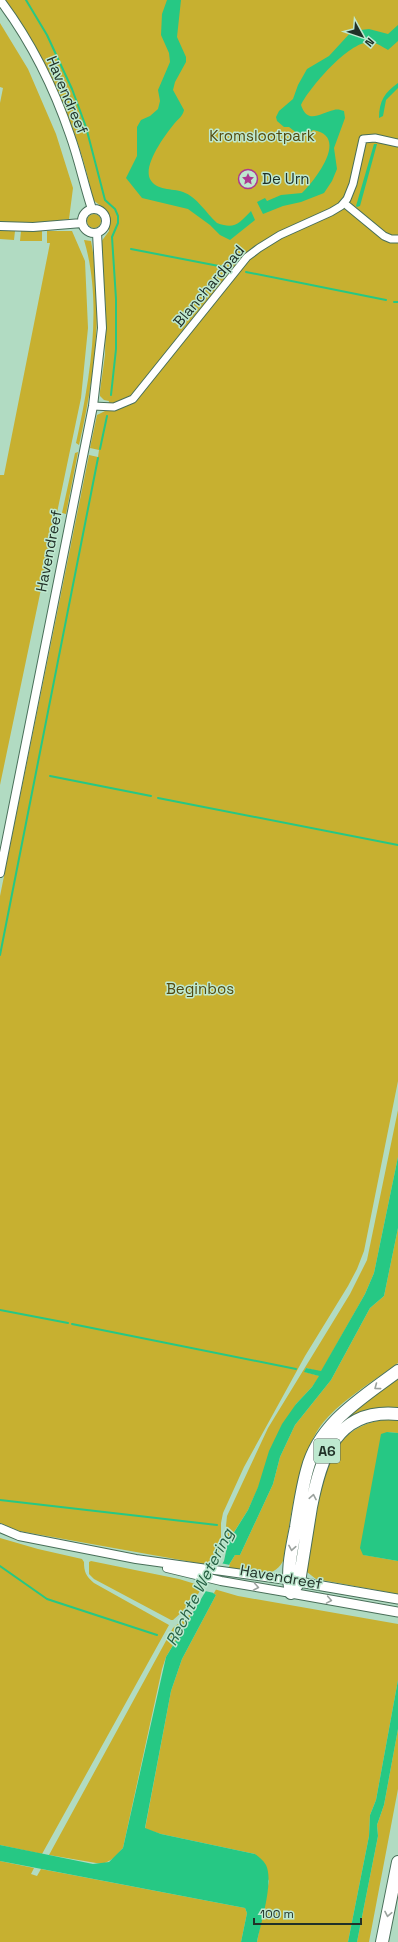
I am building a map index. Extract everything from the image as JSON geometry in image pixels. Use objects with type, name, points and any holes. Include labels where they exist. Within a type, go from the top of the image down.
[{"type":"highway","name":"A6","points":[[293,1581],[307,1469],[316,1446],[339,1416],[398,1371]]},
{"type":"highway","name":"A6","points":[[293,1581],[315,1488],[326,1452],[334,1439],[345,1428],[356,1421],[376,1414],[398,1414]]},
{"type":"highway","points":[[291,1593],[293,1581]]},
{"type":"highway","points":[[382,1942],[398,1862]]},
{"type":"main road","name":"Havendreef","points":[[293,1581],[398,1599]]},
{"type":"main road","name":"Havendreef","points":[[291,1593],[398,1612]]},
{"type":"street","name":"Havendreef","points":[[0,0],[22,33],[51,89],[70,134],[92,209]]},
{"type":"street","points":[[398,143],[375,138],[363,139],[353,184],[344,203],[384,236],[392,239],[398,239]]},
{"type":"street","name":"Blanchardpad","points":[[93,406],[114,407],[133,399],[247,258],[271,240],[331,212],[344,203]]},
{"type":"street","points":[[92,209],[100,210],[106,216],[106,224],[104,228],[97,233],[86,230],[82,222],[83,215],[92,209]]},
{"type":"street","points":[[0,226],[33,227],[82,222]]},
{"type":"street","name":"Havendreef","points":[[0,873],[93,406],[102,328],[97,233]]},
{"type":"street","name":"Havendreef","points":[[0,1528],[19,1536],[136,1559],[293,1581]]},
{"type":"street","name":"Havendreef","points":[[136,1559],[210,1578],[291,1593]]},
{"type":"green space","name":"Beginbos","points":[[4,0],[398,0],[398,1081],[364,1251],[348,1286],[305,1356],[244,1467],[223,1513],[221,1523],[221,1544],[214,1566],[19,1531],[0,1523],[0,896],[89,455],[98,457],[99,450],[90,448],[97,415],[107,410],[109,401],[104,400],[100,396],[105,355],[106,312],[101,242],[109,231],[106,210],[93,200],[87,172],[69,120],[33,48]]},
{"type":"green space","points":[[0,23],[28,69],[56,134],[73,188],[69,219],[30,224],[0,222],[0,103],[3,88],[0,87]]},
{"type":"green space","points":[[94,214],[99,216],[101,221],[99,226],[94,228],[89,226],[87,221],[89,216]]},
{"type":"green space","points":[[0,230],[15,231],[14,240],[0,239]]},
{"type":"green space","points":[[21,231],[42,231],[42,241],[20,241]]},
{"type":"green space","points":[[47,231],[72,231],[85,261],[88,328],[81,398],[0,785],[0,475],[4,475],[50,243],[47,243]]},
{"type":"green space","points":[[84,240],[91,241],[95,266],[97,318],[93,370],[79,445],[76,443],[90,368],[94,315],[90,264]]},
{"type":"green space","points":[[78,452],[66,514],[62,513],[75,453]]},
{"type":"green space","points":[[398,1110],[398,1157],[374,1273],[365,1294],[321,1372],[306,1368],[305,1372],[320,1376],[296,1404],[248,1510],[229,1540],[226,1526],[227,1516],[268,1428],[350,1294],[367,1260]]},
{"type":"green space","points":[[398,1228],[398,1363],[344,1402],[328,1417],[318,1430],[309,1446],[297,1485],[283,1561],[278,1567],[272,1572],[258,1574],[227,1568],[235,1555],[240,1555],[273,1484],[280,1457],[295,1425],[331,1380],[370,1308],[384,1296]]},
{"type":"green space","points":[[398,1374],[398,1412],[376,1411],[329,1442],[298,1562],[295,1561],[313,1472],[319,1455],[339,1422]]},
{"type":"green space","points":[[383,1420],[398,1420],[398,1433],[387,1432],[364,1555],[398,1561],[398,1594],[316,1579],[307,1572],[306,1563],[325,1476],[336,1450],[344,1439],[354,1430],[367,1424]]},
{"type":"green space","points":[[0,1538],[38,1549],[82,1559],[86,1574],[94,1583],[169,1625],[42,1854],[0,1845]]},
{"type":"green space","points":[[91,1561],[179,1579],[205,1587],[202,1588],[192,1603],[173,1620],[171,1620],[94,1579],[89,1574],[89,1562]]},
{"type":"green space","points":[[214,1589],[238,1596],[398,1624],[398,1680],[376,1800],[370,1815],[369,1836],[348,1942],[257,1942],[269,1881],[255,1854],[161,1834],[145,1829],[171,1691],[182,1659],[216,1595],[213,1593]]},
{"type":"green space","points":[[193,1612],[166,1657],[162,1669],[123,1848],[111,1860],[102,1864],[49,1855],[173,1628]]},
{"type":"green space","points":[[398,1729],[398,1789],[369,1942],[357,1942],[378,1836],[377,1825],[384,1805]]},
{"type":"green space","points":[[0,1861],[34,1868],[31,1874],[37,1876],[41,1869],[245,1908],[247,1913],[241,1942],[0,1942]]},
{"type":"shaded area","points":[[167,0],[181,0],[177,37],[186,57],[186,62],[175,82],[173,90],[184,110],[152,158],[149,173],[150,179],[156,186],[188,194],[197,201],[217,223],[223,225],[228,226],[240,222],[251,211],[255,220],[230,240],[220,235],[210,225],[188,209],[142,198],[126,178],[137,156],[137,127],[141,120],[150,116],[158,109],[160,101],[158,90],[170,62],[169,53],[161,35],[162,14]]},
{"type":"shaded area","points":[[398,25],[398,41],[388,50],[371,42],[362,43],[352,49],[331,66],[305,97],[301,105],[307,115],[311,116],[335,110],[344,111],[345,118],[334,148],[337,169],[332,181],[324,193],[263,214],[257,202],[265,198],[267,201],[281,195],[302,193],[314,179],[326,159],[329,149],[329,141],[324,134],[313,130],[309,133],[298,134],[289,127],[284,127],[277,121],[276,117],[279,111],[293,99],[298,85],[307,69],[329,56],[352,31],[369,29],[388,34]]},
{"type":"shaded area","points":[[398,83],[398,88],[386,100],[383,116],[379,118],[380,107],[386,94]]},
{"type":"shaded area","points":[[374,144],[377,144],[360,206],[357,207],[356,206]]},
{"type":"shaded area","points":[[398,1157],[398,1228],[384,1296],[370,1308],[331,1380],[295,1425],[280,1457],[273,1484],[240,1555],[235,1555],[214,1589],[213,1593],[216,1595],[182,1659],[171,1691],[145,1828],[161,1834],[255,1854],[262,1860],[266,1865],[269,1881],[257,1942],[241,1942],[247,1913],[245,1908],[0,1861],[0,1845],[93,1864],[109,1862],[123,1848],[166,1657],[224,1561],[228,1542],[248,1510],[258,1487],[269,1451],[282,1424],[319,1376],[304,1372],[306,1368],[321,1371],[365,1294],[374,1273]]},
{"type":"shaded area","points":[[387,1432],[398,1433],[398,1561],[363,1555],[360,1548],[381,1434]]},
{"type":"shaded area","points":[[398,1680],[398,1729],[384,1805],[377,1825],[378,1836],[357,1942],[348,1942],[369,1836],[370,1815],[376,1800]]},
{"type":"pier","points":[[220,1563],[230,1565],[214,1593],[205,1591]]},
{"type":"waterway","points":[[26,0],[47,35],[72,89],[86,127],[105,200],[115,209],[118,216],[118,223],[112,237],[116,299],[116,349],[111,395]]},
{"type":"waterway","points":[[131,249],[224,267]]},
{"type":"waterway","points":[[246,272],[386,300]]},
{"type":"waterway","points":[[100,449],[107,416]]},
{"type":"waterway","points":[[0,955],[98,458]]},
{"type":"waterway","points":[[50,776],[151,796]]},
{"type":"waterway","points":[[158,798],[398,845]]},
{"type":"waterway","points":[[0,1310],[68,1323]]},
{"type":"waterway","points":[[72,1324],[296,1369]]},
{"type":"waterway","name":"Rechte Wetering","points":[[0,1500],[217,1525]]},
{"type":"waterway","name":"Rechte Wetering","points":[[0,1566],[47,1599],[157,1635]]},
{"type":"place","name":"De Urn","points":[[248,179]]},
{"type":"park label","name":"Kromslootpark","points":[[262,136]]}]
